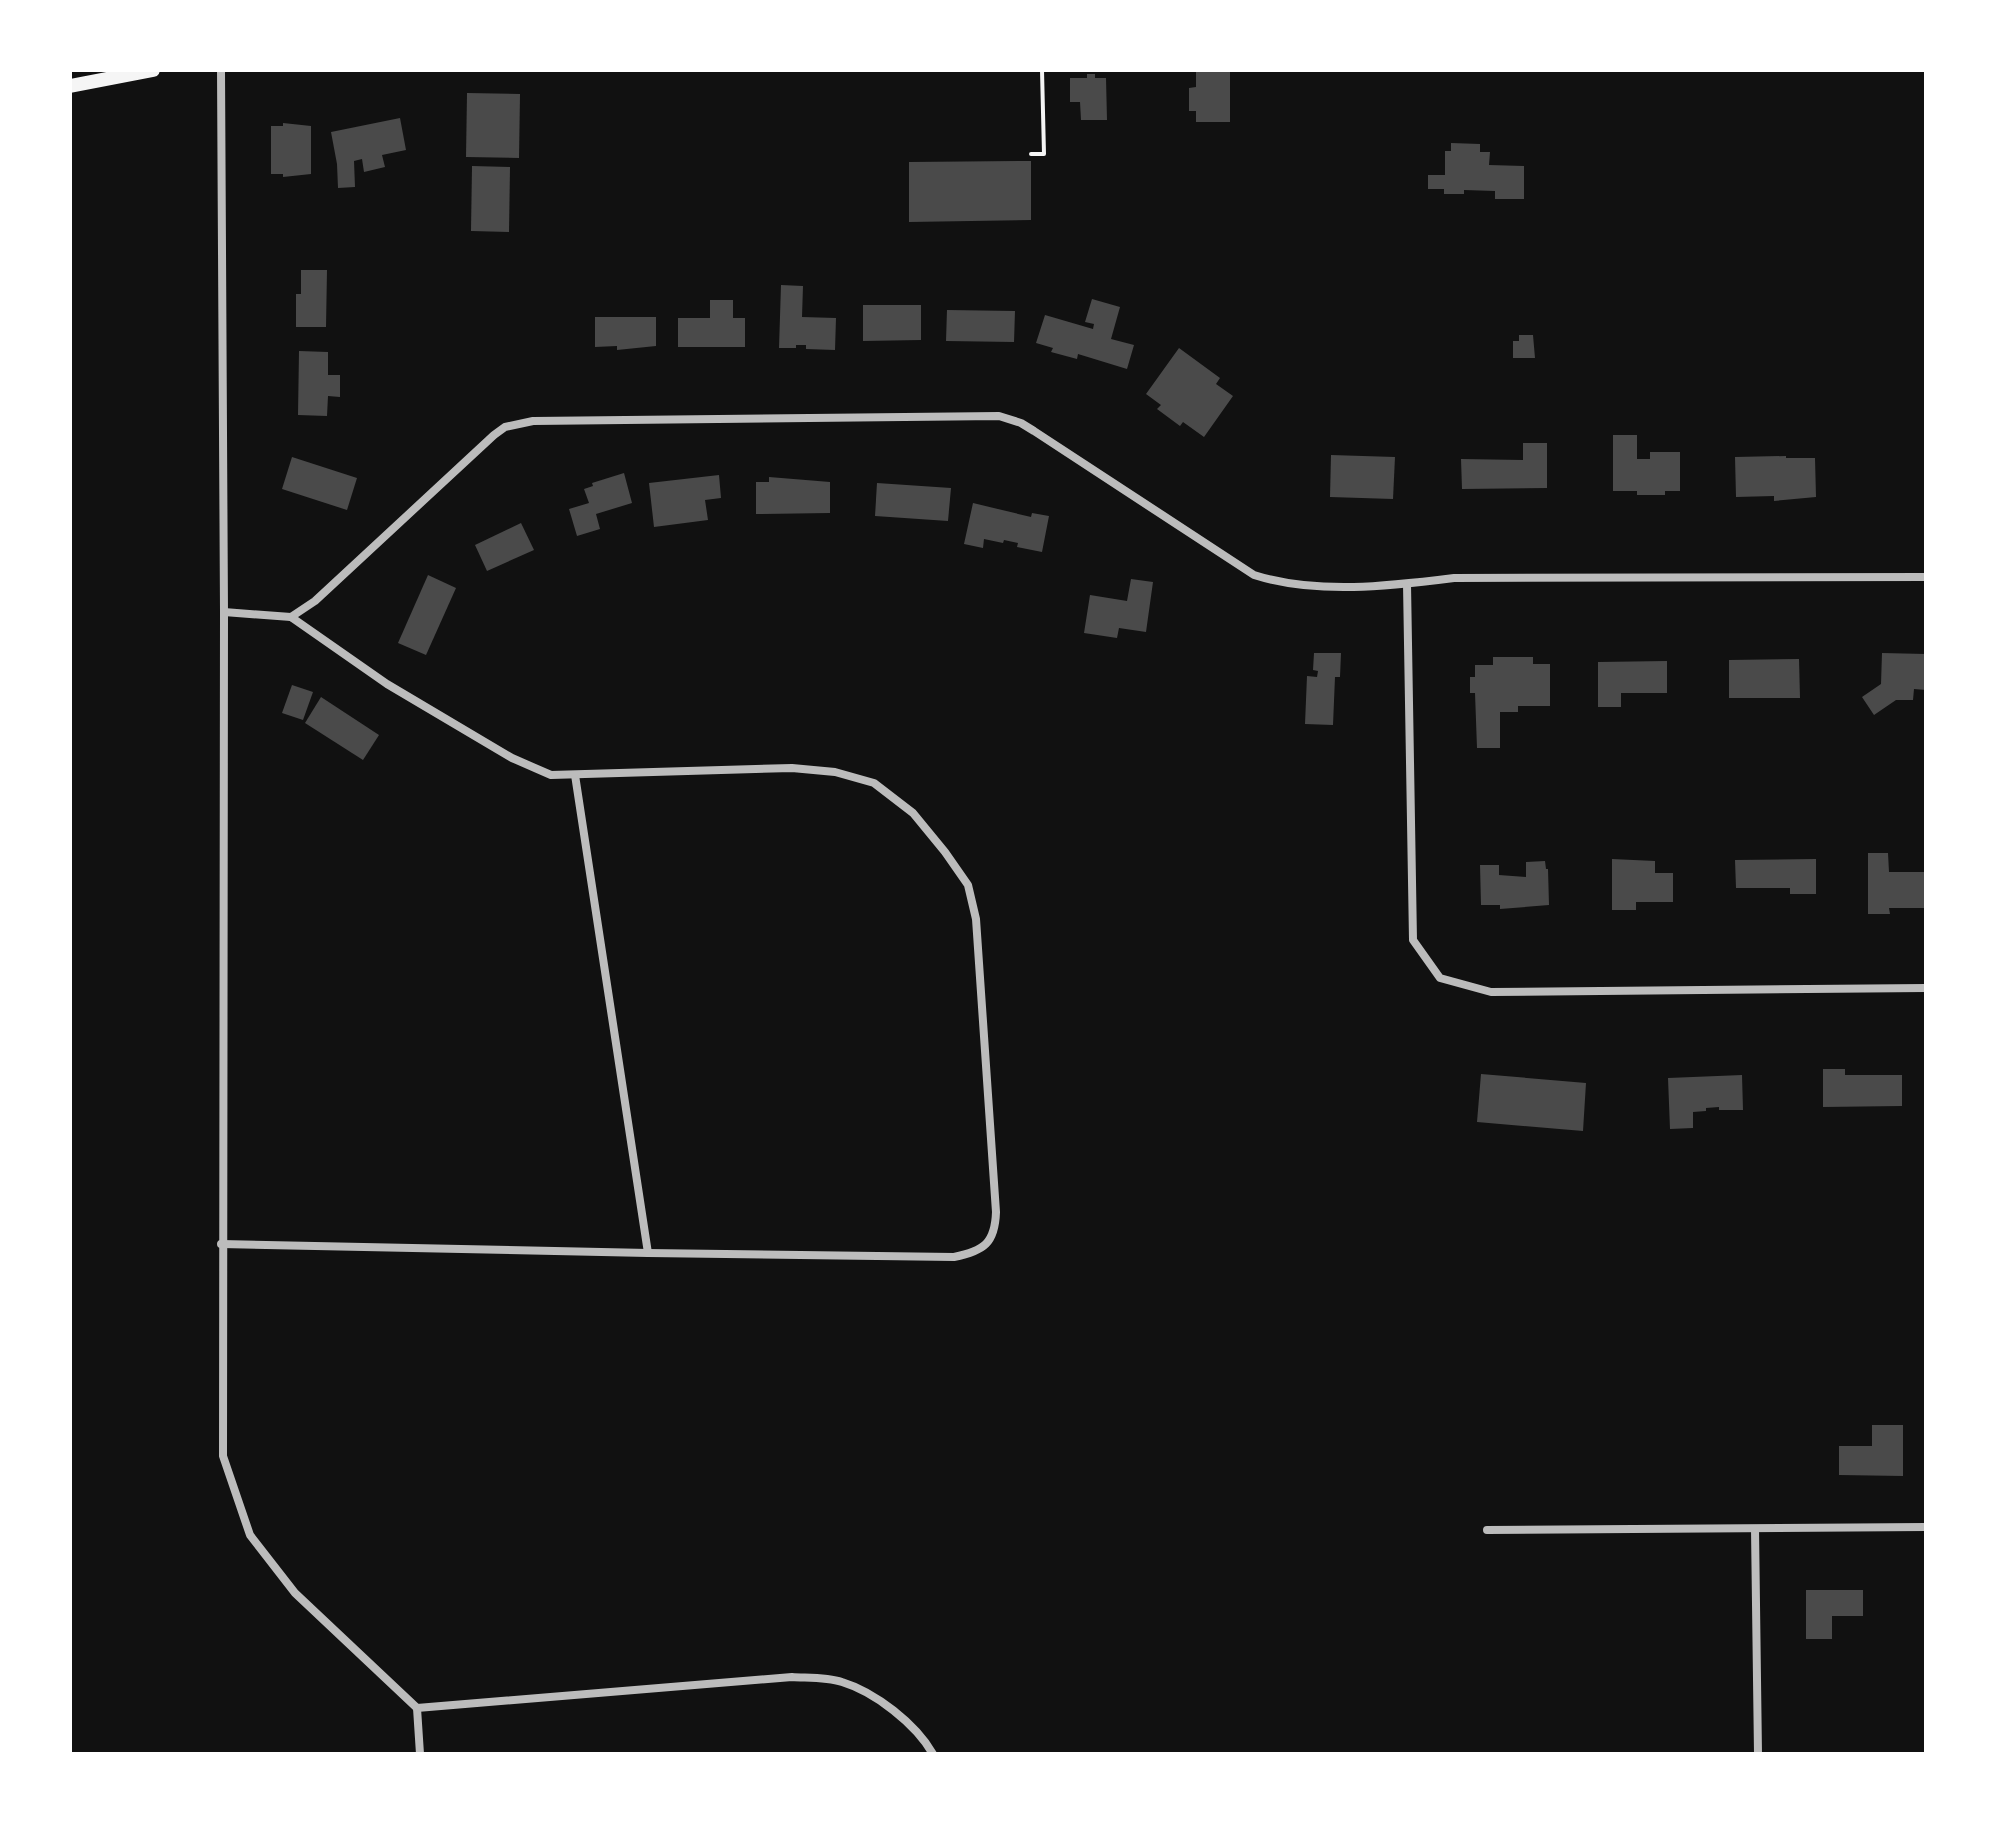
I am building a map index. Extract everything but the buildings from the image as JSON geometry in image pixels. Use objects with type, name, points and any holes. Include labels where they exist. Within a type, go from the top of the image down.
[{"type":"highway","points":[[70,86],[153,70]]},
{"type":"street","points":[[221,70],[223,1456],[250,1535],[295,1593],[417,1708],[420,1754]]},
{"type":"street","points":[[291,617],[315,601],[494,435],[505,427],[533,421],[999,416],[1034,431],[1254,575],[1286,583],[1407,584],[1454,578],[1926,577]]},
{"type":"street","points":[[1407,584],[1413,940],[1440,978],[1491,992],[1926,988]]},
{"type":"street","points":[[221,1244],[954,1257],[972,1253],[996,1232],[976,919],[968,885],[913,813],[874,783],[835,772],[792,768],[551,775],[512,758],[387,684],[291,617],[224,612]]},
{"type":"street","points":[[575,775],[648,1253]]},
{"type":"street","points":[[1487,1530],[1926,1527]]},
{"type":"street","points":[[1755,1529],[1758,1754]]},
{"type":"street","points":[[417,1708],[792,1677],[841,1681],[882,1702],[923,1736],[933,1754]]},
{"type":"path","points":[[1031,154],[1044,154],[1042,70]]}]
